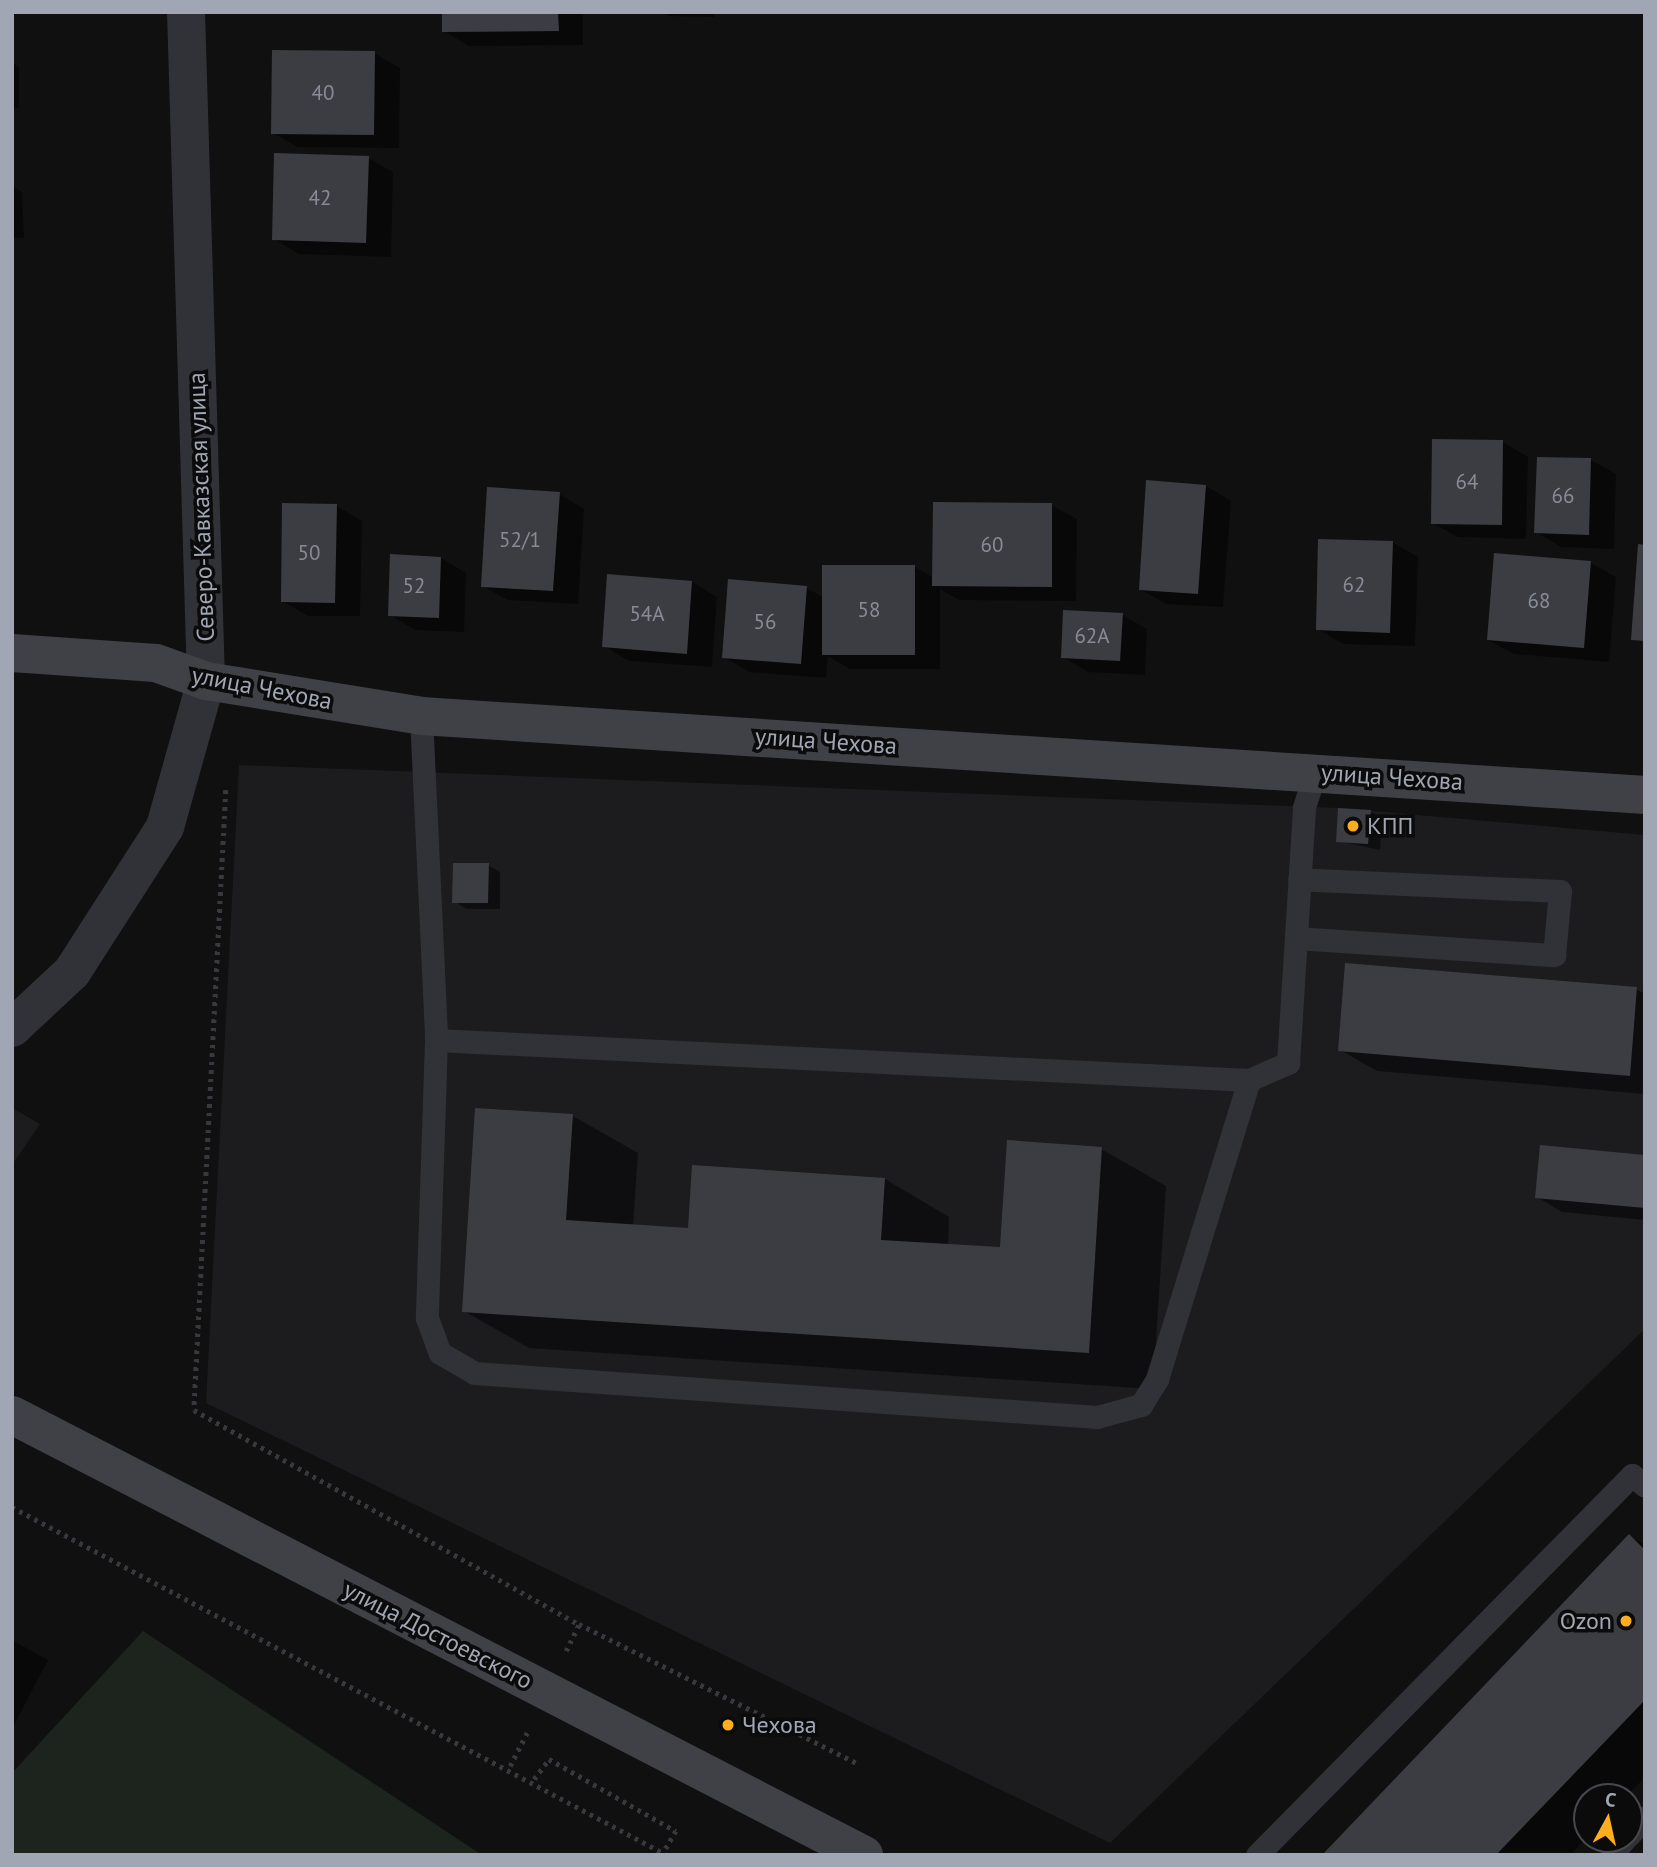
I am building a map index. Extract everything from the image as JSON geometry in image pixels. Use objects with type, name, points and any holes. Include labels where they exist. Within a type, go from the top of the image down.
[{"type":"street","name":"Северо-Кавказская улица","points":[[12,1028],[72,972],[164,827],[206,681],[186,12]]},
{"type":"street","name":"улица Чехова","points":[[12,653],[156,663],[206,681],[421,716],[1316,771],[1645,795]]},
{"type":"street","name":"улица Достоевского","points":[[12,1415],[864,1855]]},
{"type":"lane","points":[[421,716],[436,1040],[427,1318],[440,1353],[474,1373],[1097,1418],[1141,1405],[1157,1379],[1249,1080]]},
{"type":"lane","points":[[436,1040],[1249,1080],[1289,1063],[1304,807],[1316,771]]},
{"type":"lane","points":[[1296,938],[1554,955],[1560,891],[1299,878]]},
{"type":"lane","points":[[1256,1855],[1632,1475],[1645,1486]]},
{"type":"path","points":[[226,784],[194,1410],[579,1624],[856,1763]]},
{"type":"path","points":[[12,1507],[534,1779],[666,1854],[677,1831],[549,1759],[534,1779]]},
{"type":"shaded area","points":[[239,765],[1338,808],[1645,835],[1645,1329],[1110,1843],[206,1403]]},
{"type":"shaded area","points":[[12,1108],[40,1124],[12,1165]]},
{"type":"shaded area","points":[[143,1631],[482,1855],[12,1855],[12,1773]]},
{"type":"building","points":[[442,12],[558,12],[559,31],[442,32]]},
{"type":"building","points":[[272,50],[375,51],[374,135],[271,134]]},
{"type":"building","points":[[274,153],[369,156],[366,243],[272,240]]},
{"type":"building","points":[[1432,439],[1503,440],[1502,525],[1431,524]]},
{"type":"building","points":[[1537,457],[1591,458],[1589,535],[1534,533]]},
{"type":"building","points":[[1146,480],[1206,485],[1198,594],[1139,590]]},
{"type":"building","points":[[487,487],[560,492],[553,591],[481,587]]},
{"type":"building","points":[[933,502],[1052,503],[1052,587],[932,586]]},
{"type":"building","points":[[282,503],[337,504],[335,603],[281,602]]},
{"type":"building","points":[[1318,539],[1393,541],[1390,633],[1316,630]]},
{"type":"building","points":[[1638,544],[1645,545],[1645,641],[1631,640]]},
{"type":"building","points":[[1494,553],[1591,561],[1584,648],[1487,640]]},
{"type":"building","points":[[390,554],[441,557],[439,618],[388,616]]},
{"type":"building","points":[[822,565],[915,565],[915,655],[822,655]]},
{"type":"building","points":[[607,574],[692,581],[687,654],[602,647]]},
{"type":"building","points":[[728,579],[807,586],[801,664],[722,658]]},
{"type":"building","points":[[1063,610],[1123,613],[1120,661],[1061,658]]},
{"type":"building","name":"КПП","points":[[1338,808],[1371,810],[1368,844],[1336,842]]},
{"type":"building","points":[[453,863],[489,863],[488,903],[452,903]]},
{"type":"building","points":[[1345,963],[1637,987],[1630,1076],[1338,1051]]},
{"type":"building","points":[[475,1108],[573,1114],[566,1220],[688,1228],[692,1165],[885,1178],[881,1240],[1000,1247],[1007,1140],[1102,1147],[1089,1353],[462,1312]]},
{"type":"building","points":[[1540,1145],[1645,1155],[1645,1208],[1535,1198]]},
{"type":"building","points":[[1629,1534],[1645,1550],[1645,1700],[1496,1855],[1322,1855]]},
{"type":"place","name":"КПП","points":[[1353,826]]},
{"type":"place","name":"Ozon","points":[[1626,1621]]},
{"type":"place","name":"Чехова","points":[[728,1725]]}]
